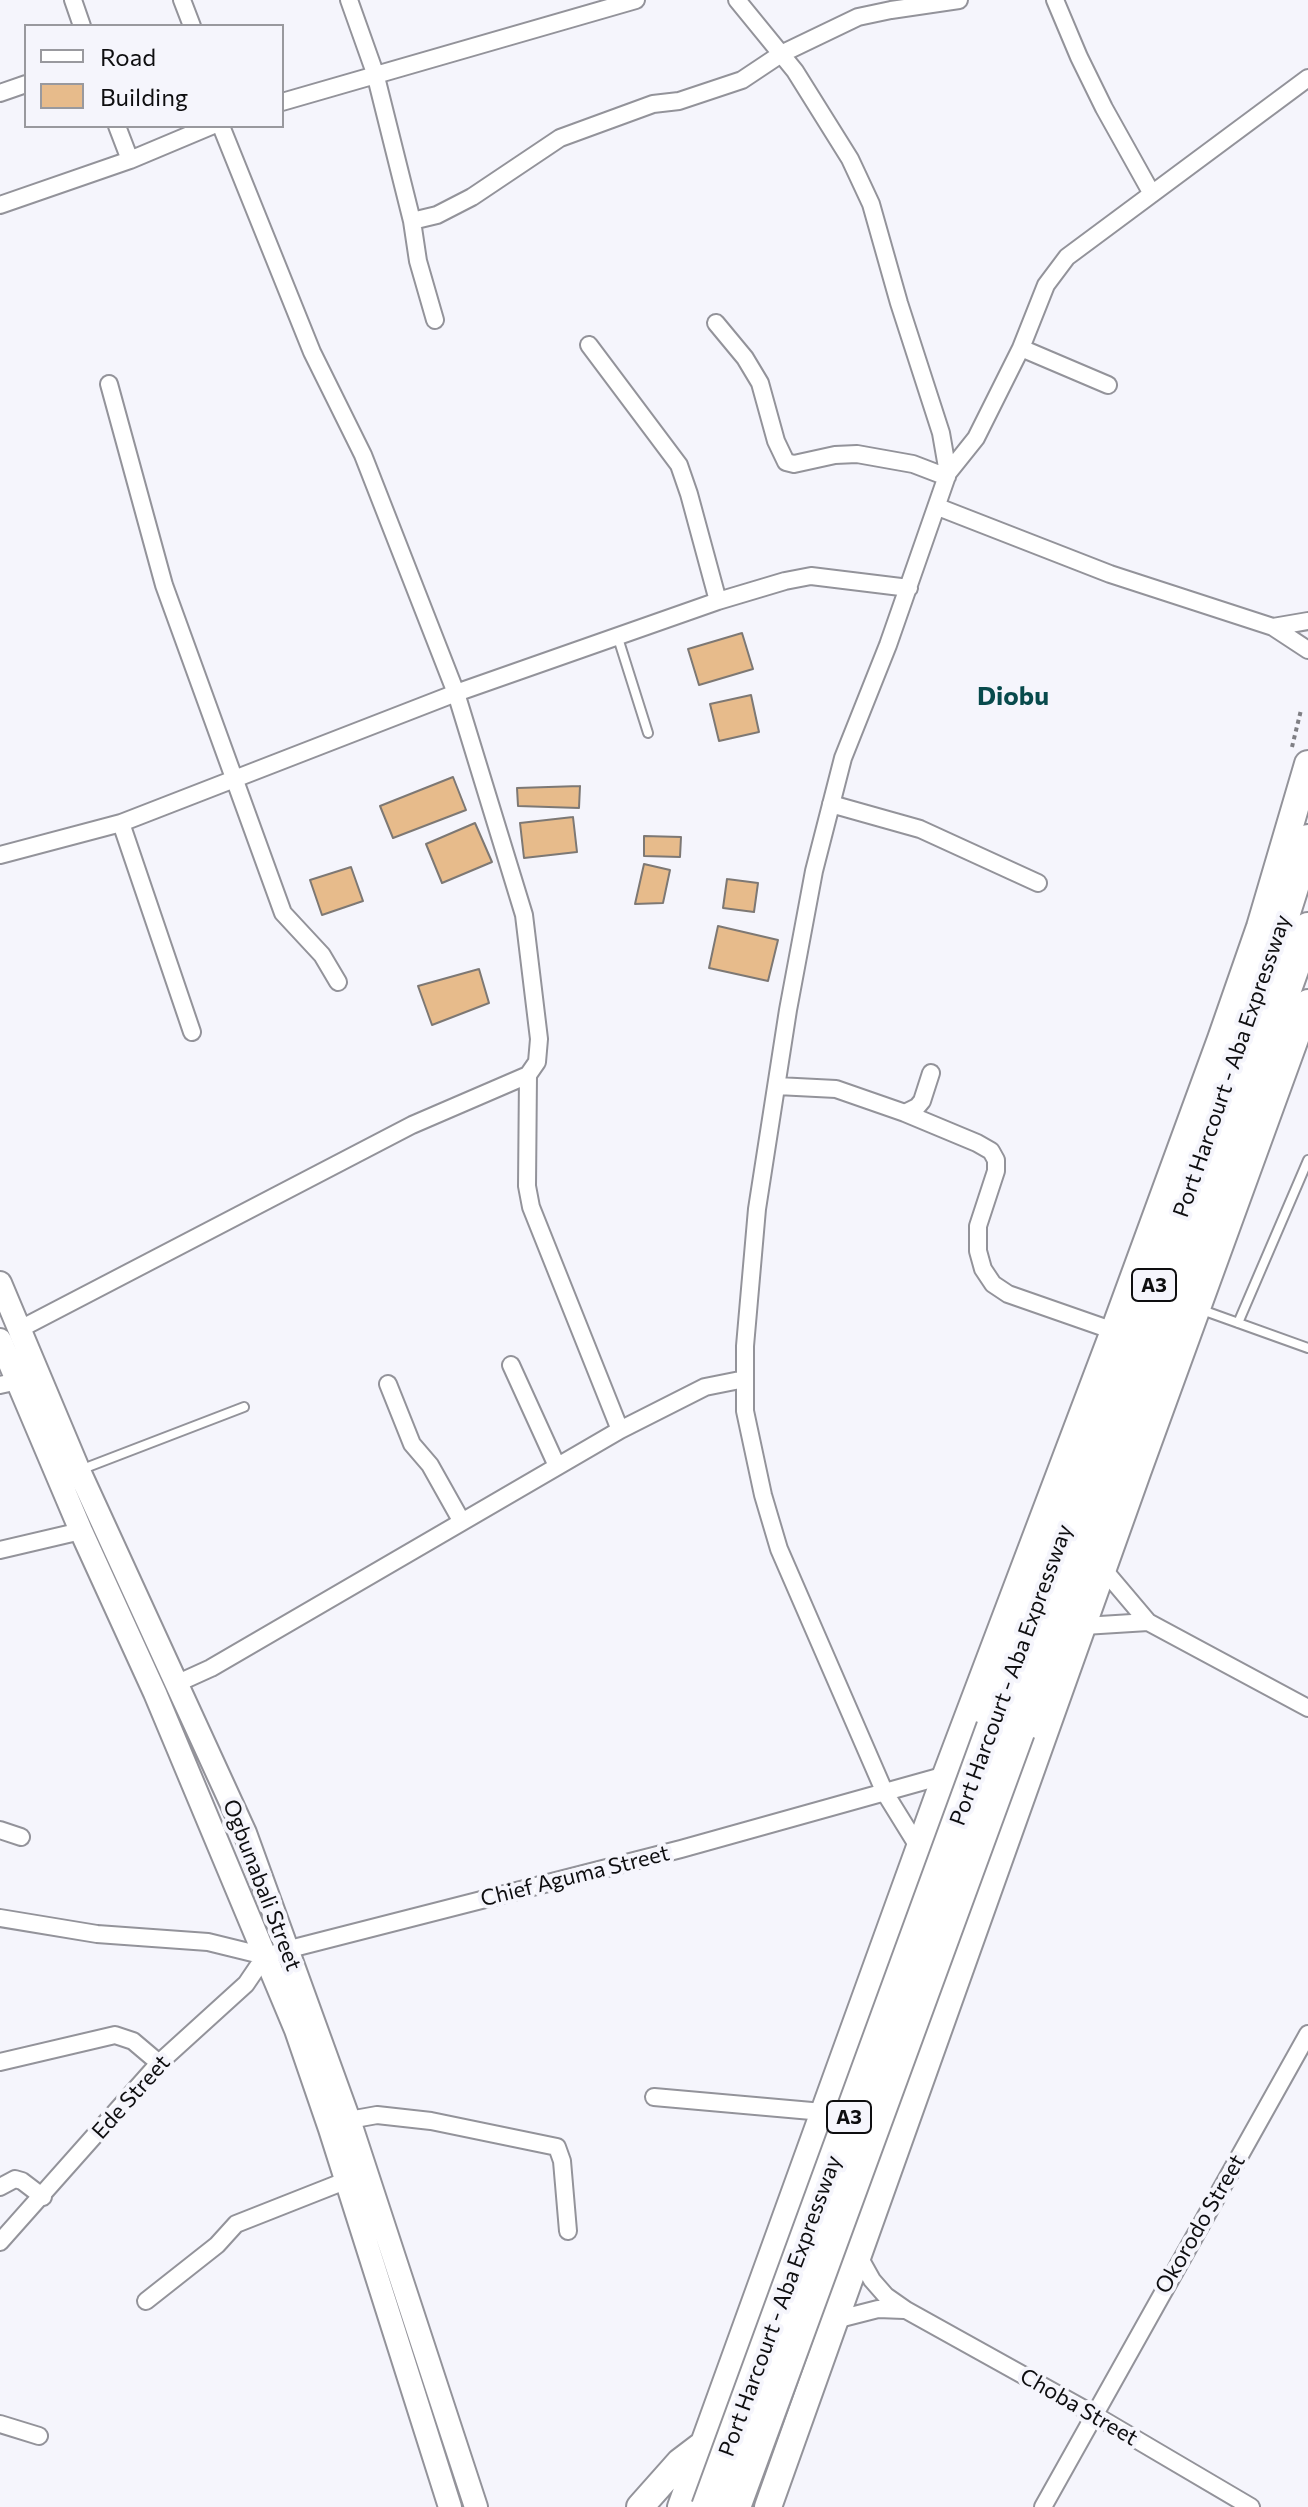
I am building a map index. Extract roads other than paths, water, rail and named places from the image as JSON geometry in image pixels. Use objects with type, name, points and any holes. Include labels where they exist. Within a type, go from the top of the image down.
[{"type":"highway","name":"Port Harcourt - Aba Expressway","points":[[735,2507],[1246,1035],[1308,840]]},
{"type":"highway","name":"Port Harcourt - Aba Expressway","points":[[707,2507],[1308,928]]},
{"type":"main road","points":[[681,2507],[919,1848],[1114,1331],[1255,941],[1300,756]]},
{"type":"main road","points":[[768,2507],[1308,1003]]},
{"type":"main road","points":[[640,2507],[680,2462],[726,2432],[751,2434],[771,2449],[783,2468]]},
{"type":"street","points":[[73,0],[81,24]]},
{"type":"street","points":[[182,0],[191,24]]},
{"type":"street","points":[[349,0],[375,73],[412,221],[418,261],[435,320]]},
{"type":"street","points":[[284,101],[636,0]]},
{"type":"street","points":[[737,0],[795,71],[850,159],[871,204],[941,433],[947,475]]},
{"type":"street","points":[[412,221],[437,215],[472,197],[560,138],[641,108],[679,101],[742,80],[781,54],[858,17],[959,0]]},
{"type":"street","points":[[1055,0],[1091,83],[1152,194]]},
{"type":"street","points":[[919,1848],[885,1793],[779,1549],[763,1495],[745,1411],[745,1346],[757,1209],[814,871],[843,758],[909,588],[947,475],[976,438],[1021,348],[1046,285],[1067,257],[1308,78]]},
{"type":"street","points":[[0,93],[24,85]]},
{"type":"street","points":[[118,128],[130,160]]},
{"type":"street","points":[[0,205],[130,160],[206,128]]},
{"type":"street","points":[[10,1335],[412,1125],[528,1075],[537,1062],[539,1039],[524,915],[456,693],[363,455],[312,352],[222,128]]},
{"type":"street","points":[[716,323],[745,358],[760,383],[776,441],[786,462],[794,464],[835,455],[857,454],[913,464],[947,475]]},
{"type":"street","points":[[589,345],[679,465],[718,601]]},
{"type":"street","points":[[1021,348],[1108,385]]},
{"type":"street","points":[[109,384],[164,585],[283,913],[322,955],[338,982]]},
{"type":"street","points":[[938,507],[1110,574],[1273,627],[1308,650]]},
{"type":"street","points":[[0,855],[121,823],[456,693],[718,601],[811,576],[909,588]]},
{"type":"street","points":[[1273,627],[1308,621]]},
{"type":"street","points":[[831,804],[920,829],[1038,883]]},
{"type":"street","points":[[121,823],[192,1032]]},
{"type":"street","points":[[905,1113],[922,1101],[931,1073]]},
{"type":"street","points":[[528,1075],[527,1186],[531,1207],[620,1430]]},
{"type":"street","points":[[777,1086],[836,1089],[905,1113],[991,1151],[996,1160],[996,1171],[978,1226],[978,1251],[983,1269],[993,1284],[1008,1294],[1114,1331]]},
{"type":"street","name":"Ogbunabali Street","points":[[0,1283],[10,1335],[9,1383],[155,1693],[296,2030],[450,2507]]},
{"type":"street","name":"Ogbunabali Street","points":[[10,1335],[79,1471],[245,1833],[349,2120],[476,2507]]},
{"type":"street","points":[[511,1365],[557,1466]]},
{"type":"street","points":[[178,1683],[211,1668],[620,1430],[705,1387],[745,1379]]},
{"type":"street","points":[[388,1384],[412,1444],[430,1465],[462,1522]]},
{"type":"street","points":[[0,1550],[81,1531]]},
{"type":"street","points":[[1104,1570],[1148,1622],[1308,1708]]},
{"type":"street","points":[[1084,1626],[1148,1622]]},
{"type":"street","name":"Chief Aguma Street","points":[[265,1956],[681,1849],[946,1775]]},
{"type":"street","points":[[0,1830],[21,1837]]},
{"type":"street","points":[[0,1918],[97,1934],[208,1942],[265,1956]]},
{"type":"street","name":"Ede Street","points":[[0,2242],[159,2063],[246,1984],[265,1956]]},
{"type":"street","name":"Okorodo Street","points":[[1043,2507],[1308,2034]]},
{"type":"street","points":[[0,2062],[115,2035],[133,2041],[159,2063]]},
{"type":"street","points":[[654,2097],[823,2112]]},
{"type":"street","points":[[349,2120],[377,2115],[431,2121],[557,2147],[562,2161],[568,2231]]},
{"type":"street","points":[[0,2187],[15,2179],[43,2197]]},
{"type":"street","points":[[146,2301],[217,2245],[236,2224],[345,2181]]},
{"type":"street","name":"Choba Street","points":[[858,2255],[872,2280],[886,2296],[906,2310],[1093,2414],[1251,2507]]},
{"type":"street","points":[[835,2320],[878,2309],[906,2310]]},
{"type":"street","points":[[0,2424],[39,2436]]},
{"type":"lane","points":[[618,638],[648,733]]},
{"type":"lane","points":[[1238,1323],[1308,1160]]},
{"type":"lane","points":[[1198,1308],[1308,1348]]},
{"type":"lane","points":[[79,1471],[244,1407]]},
{"type":"district","name":"Diobu","points":[[1013,696]]}]
